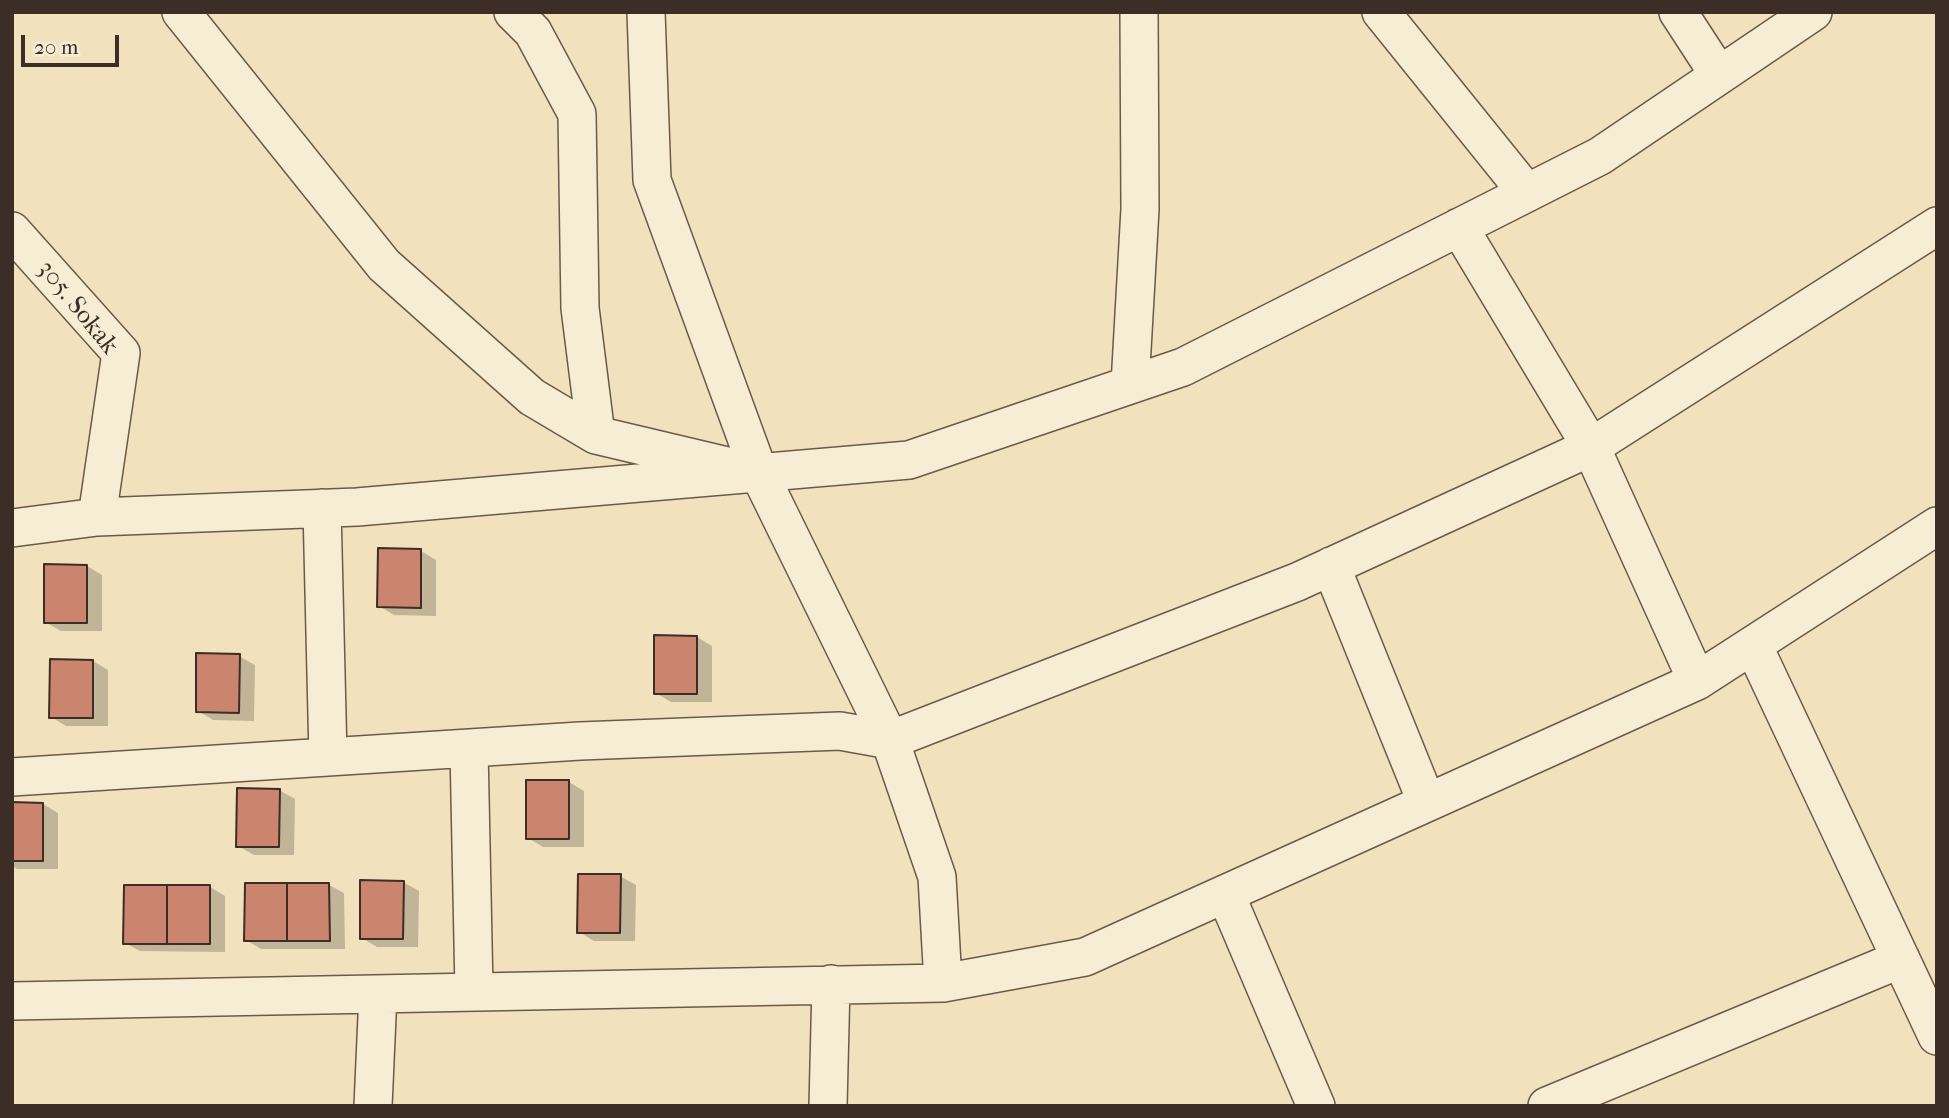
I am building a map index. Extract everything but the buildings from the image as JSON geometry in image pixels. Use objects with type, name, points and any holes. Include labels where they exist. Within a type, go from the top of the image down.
[{"type":"street","points":[[181,12],[384,265],[532,397],[596,435],[759,474]]},
{"type":"street","points":[[513,12],[533,32],[577,114],[580,308],[596,435]]},
{"type":"street","points":[[646,12],[652,180],[759,474],[890,740],[937,877],[943,983]]},
{"type":"street","points":[[1130,385],[1140,209],[1139,12]]},
{"type":"street","points":[[1381,12],[1527,193]]},
{"type":"street","points":[[1678,12],[1719,75]]},
{"type":"street","points":[[12,528],[97,517],[322,508],[909,460],[1183,367],[1600,156],[1813,12]]},
{"type":"street","points":[[12,777],[469,748],[840,731],[890,740],[1331,566],[1591,447],[1937,226]]},
{"type":"street","points":[[1459,227],[1591,447],[1697,681]]},
{"type":"street","name":"305. Sokak","points":[[12,231],[121,353],[97,517]]},
{"type":"street","points":[[322,508],[328,757]]},
{"type":"street","points":[[12,1001],[943,983],[1085,957],[1697,681],[1937,526]]},
{"type":"street","points":[[1331,566],[1426,801]]},
{"type":"street","points":[[1754,645],[1937,1036]]},
{"type":"street","points":[[469,748],[474,991]]},
{"type":"street","points":[[1226,895],[1316,1106]]},
{"type":"street","points":[[1547,1106],[1901,959]]},
{"type":"street","points":[[828,1106],[831,984]]},
{"type":"street","points":[[373,1106],[378,994]]}]
